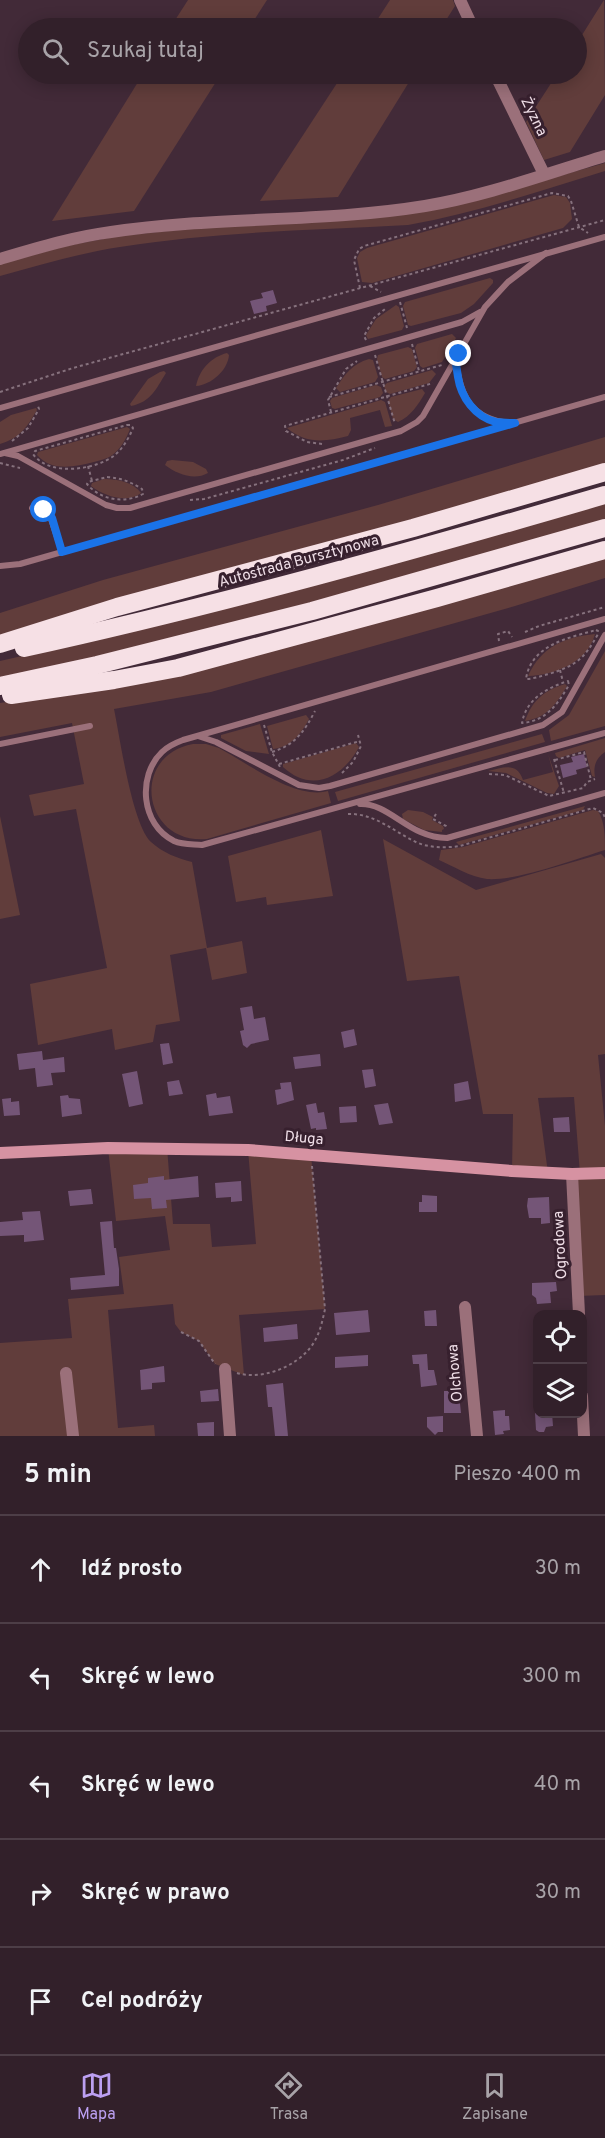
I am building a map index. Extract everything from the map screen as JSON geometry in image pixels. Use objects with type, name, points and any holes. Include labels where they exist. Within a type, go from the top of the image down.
[{"type":"highway","points":[[0,644],[127,604],[412,528],[605,472]]},
{"type":"highway","name":"Autostrada Bursztynowa","points":[[0,653],[79,636],[287,584],[605,495]]},
{"type":"highway","points":[[0,686],[97,665],[312,610],[605,528]]},
{"type":"highway","points":[[0,697],[178,668],[426,601],[605,549]]},
{"type":"street","points":[[460,0],[468,18]]},
{"type":"street","name":"Żyzna","points":[[500,84],[544,174]]},
{"type":"street","points":[[0,259],[71,239],[112,232],[162,226],[290,219],[423,206],[463,198],[605,156]]},
{"type":"street","name":"Długa","points":[[0,1153],[167,1147],[248,1150],[572,1174],[605,1173]]},
{"type":"street","name":"Ogrodowa","points":[[572,1174],[579,1310]]},
{"type":"street","name":"Olchowa","points":[[465,1307],[477,1436]]},
{"type":"street","points":[[225,1369],[230,1436]]},
{"type":"street","points":[[66,1373],[73,1436]]},
{"type":"street","points":[[583,1418],[584,1436]]},
{"type":"lane","points":[[0,408],[605,237]]},
{"type":"lane","points":[[2,454],[374,351],[462,322],[473,317],[513,278],[546,253]]},
{"type":"lane","points":[[2,454],[18,456],[106,506],[130,508],[397,432],[410,427],[423,416],[485,307]]},
{"type":"lane","points":[[457,356],[462,393],[474,409],[495,422],[515,423]]},
{"type":"lane","points":[[0,566],[20,564],[605,398]]},
{"type":"lane","points":[[32,508],[49,513],[62,552]]},
{"type":"lane","points":[[605,619],[170,745],[149,770],[146,799],[151,819],[158,828],[175,841],[189,844],[214,843],[605,733]]},
{"type":"lane","points":[[197,736],[216,742],[299,785],[318,788],[330,786],[543,725],[562,712],[605,635]]},
{"type":"lane","points":[[0,744],[90,726]]},
{"type":"lane","points":[[351,805],[372,805],[415,831],[429,836],[447,838],[605,794]]},
{"type":"path","points":[[361,288],[354,260],[359,249],[364,246],[552,193],[568,196],[572,201],[579,227]]},
{"type":"path","points":[[0,392],[108,358],[605,219]]},
{"type":"path","points":[[579,227],[588,231],[590,241]]},
{"type":"path","points":[[394,304],[400,302],[408,329]]},
{"type":"path","points":[[387,306],[374,318],[364,336],[365,340],[370,340],[374,351],[374,358],[397,432]]},
{"type":"path","points":[[411,345],[419,372]]},
{"type":"path","points":[[427,394],[451,350],[457,356]]},
{"type":"path","points":[[367,357],[374,351],[384,352]]},
{"type":"path","points":[[331,412],[329,397],[346,369],[359,360]]},
{"type":"path","points":[[329,397],[443,365]]},
{"type":"path","points":[[324,444],[307,442],[286,431],[285,427],[288,424],[433,383]]},
{"type":"path","points":[[10,442],[28,428],[39,409],[36,406]]},
{"type":"path","points":[[395,424],[403,421]]},
{"type":"path","points":[[127,425],[133,426],[125,444],[114,455],[106,460],[87,465],[67,470],[60,469],[44,464],[33,453],[127,425]]},
{"type":"path","points":[[184,501],[204,499],[343,460],[381,445]]},
{"type":"path","points":[[0,463],[22,469]]},
{"type":"path","points":[[87,465],[92,481]]},
{"type":"path","points":[[107,477],[122,478],[142,489],[143,493],[139,497],[117,500],[101,495],[88,486],[87,482],[92,481],[107,477]]},
{"type":"path","points":[[525,633],[539,626],[605,607]]},
{"type":"path","points":[[496,650],[495,643],[499,641],[498,634],[508,631],[511,636],[517,636]]},
{"type":"path","points":[[598,631],[585,655],[574,665],[560,670],[526,679],[538,655],[551,644],[598,631]]},
{"type":"path","points":[[560,670],[564,683]]},
{"type":"path","points":[[568,681],[570,683],[551,712],[542,718],[522,723],[522,719],[536,697],[549,687],[564,683],[568,681]]},
{"type":"path","points":[[272,752],[287,747],[304,732],[316,709],[306,712]]},
{"type":"path","points":[[264,725],[272,752],[283,771]]},
{"type":"path","points":[[330,786],[329,779],[344,772],[353,762],[361,746],[358,735]]},
{"type":"path","points":[[279,764],[360,741]]},
{"type":"path","points":[[483,775],[505,775],[549,796],[583,788],[586,782],[593,780],[584,752],[555,760]]},
{"type":"path","points":[[552,753],[564,793]]},
{"type":"path","points":[[336,809],[338,816],[351,813],[374,818],[418,843],[446,848],[469,844],[593,808],[603,813],[605,818]]},
{"type":"path","points":[[181,1332],[199,1341],[215,1364],[244,1375],[270,1373],[292,1363],[310,1349],[321,1329],[325,1309],[311,1155]]},
{"type":"shaded area","points":[[188,0],[267,0],[255,18],[176,18]]},
{"type":"shaded area","points":[[390,0],[453,0],[455,6],[447,18],[378,18]]},
{"type":"shaded area","points":[[604,0],[605,95],[570,152],[544,160],[526,122],[551,84],[587,84],[587,27]]},
{"type":"shaded area","points":[[137,84],[215,84],[134,211],[52,221]]},
{"type":"shaded area","points":[[336,84],[408,84],[338,197],[260,201]]},
{"type":"shaded area","points":[[605,163],[605,171],[532,194],[408,225],[264,232],[156,242],[90,253],[0,276],[0,264],[66,246],[119,236],[474,200]]},
{"type":"shaded area","points":[[554,195],[566,197],[570,203],[572,219],[563,228],[372,283],[362,282],[357,258],[360,252],[367,248]]},
{"type":"shaded area","points":[[490,278],[493,283],[474,304],[461,313],[408,325],[403,306],[405,302]]},
{"type":"shaded area","points":[[396,305],[399,307],[404,326],[402,330],[368,339],[366,335],[376,319]]},
{"type":"shaded area","points":[[452,334],[456,338],[442,362],[423,368],[420,366],[415,348],[417,344]]},
{"type":"shaded area","points":[[408,347],[412,349],[417,367],[414,371],[385,379],[382,377],[378,355]]},
{"type":"shaded area","points":[[227,353],[228,361],[218,376],[207,383],[196,386],[207,365]]},
{"type":"shaded area","points":[[369,359],[373,360],[378,377],[375,382],[340,392],[336,388],[350,370]]},
{"type":"shaded area","points":[[432,370],[436,374],[429,383],[390,394],[386,392],[384,386],[387,383]]},
{"type":"shaded area","points":[[160,372],[166,373],[152,394],[144,401],[131,406],[130,404],[148,379]]},
{"type":"shaded area","points":[[376,385],[381,387],[383,393],[380,397],[332,408],[330,401],[332,398]]},
{"type":"shaded area","points":[[422,389],[425,393],[417,406],[403,420],[398,422],[393,419],[388,401],[391,397]]},
{"type":"shaded area","points":[[381,400],[385,402],[392,426],[385,427],[380,410],[350,418],[351,430],[348,436],[340,438],[309,439],[287,428]]},
{"type":"shaded area","points":[[36,408],[30,422],[22,431],[13,439],[0,444],[0,422],[11,415]]},
{"type":"shaded area","points":[[127,427],[130,429],[120,447],[111,456],[103,459],[64,467],[49,464],[37,455],[38,452]]},
{"type":"shaded area","points":[[605,437],[605,466],[0,640],[0,613],[103,580],[378,505]]},
{"type":"shaded area","points":[[167,461],[193,462],[206,469],[208,473],[197,476],[180,474],[165,465]]},
{"type":"shaded area","points":[[104,479],[125,482],[134,486],[141,493],[122,498],[102,493],[91,486],[92,483]]},
{"type":"shaded area","points":[[605,502],[605,520],[256,618],[0,680],[0,661],[97,639]]},
{"type":"shaded area","points":[[605,556],[605,578],[515,606],[211,692],[114,709],[133,800],[144,832],[160,849],[192,862],[207,948],[242,941],[247,973],[212,980],[206,948],[170,955],[180,1021],[156,1025],[153,1042],[115,1050],[112,1029],[38,1045],[30,984],[107,968],[76,809],[34,816],[29,795],[84,784],[72,723],[0,737],[0,703],[70,692]]},
{"type":"shaded area","points":[[595,634],[585,652],[569,665],[549,673],[528,676],[533,666],[555,645],[573,638]]},
{"type":"shaded area","points":[[605,651],[605,726],[551,741],[549,730],[569,715]]},
{"type":"shaded area","points":[[565,684],[567,686],[550,709],[539,717],[525,721],[531,707],[540,697],[551,689]]},
{"type":"shaded area","points":[[306,715],[309,719],[295,739],[285,746],[273,749],[267,726]]},
{"type":"shaded area","points":[[260,724],[269,754],[246,751],[221,738],[221,735]]},
{"type":"shaded area","points":[[542,734],[545,742],[338,801],[335,792]]},
{"type":"shaded area","points":[[605,738],[605,752],[596,763],[595,777],[592,776],[585,750],[559,758],[555,753]]},
{"type":"shaded area","points":[[356,743],[359,747],[352,758],[336,774],[326,778],[305,779],[283,767],[283,764]]},
{"type":"shaded area","points":[[193,744],[206,744],[219,748],[257,771],[301,790],[328,791],[331,803],[207,839],[185,837],[169,828],[158,815],[152,798],[152,781],[159,765],[173,752]]},
{"type":"shaded area","points":[[548,754],[559,786],[554,794],[547,793],[506,773],[488,771],[505,767],[514,768],[523,780],[553,772]]},
{"type":"shaded area","points":[[585,806],[583,810],[459,845],[456,842]]},
{"type":"shaded area","points":[[408,810],[423,812],[433,817],[432,820],[444,829],[442,832],[424,830],[403,819],[402,814]]},
{"type":"shaded area","points":[[593,810],[598,811],[602,820],[605,850],[546,869],[500,879],[487,879],[468,874],[439,860],[441,850],[463,847]]},
{"type":"shaded area","points":[[0,816],[20,915],[0,919]]},
{"type":"shaded area","points":[[321,830],[333,896],[267,905],[266,897],[236,902],[228,856]]},
{"type":"shaded area","points":[[383,839],[476,890],[601,854],[605,858],[605,1054],[598,1055],[605,1126],[605,1295],[578,1296],[572,1174],[580,1174],[574,1097],[538,1098],[548,1173],[512,1171],[513,1114],[483,1114],[459,976],[407,981]]},
{"type":"shaded area","points":[[167,1147],[173,1224],[210,1224],[212,1247],[256,1244],[248,1150],[311,1155],[325,1309],[239,1315],[244,1375],[215,1364],[199,1341],[181,1332],[175,1324],[173,1304],[108,1310],[118,1428],[154,1425],[155,1436],[0,1436],[0,1343],[72,1338],[68,1299],[124,1294],[119,1257],[170,1250],[165,1216],[116,1221],[108,1148]]},
{"type":"building","points":[[273,290],[277,303],[266,306],[267,311],[254,314],[250,301],[263,298],[261,293]]},
{"type":"building","points":[[584,754],[587,767],[576,770],[577,774],[563,778],[560,765],[573,762],[571,757]]},
{"type":"building","points":[[252,1006],[254,1019],[265,1017],[269,1040],[251,1044],[247,1048],[243,1045],[240,1031],[244,1030],[240,1008]]},
{"type":"building","points":[[354,1029],[357,1045],[344,1048],[341,1032]]},
{"type":"building","points":[[169,1043],[173,1063],[163,1065],[160,1044]]},
{"type":"building","points":[[42,1051],[43,1060],[64,1057],[65,1072],[51,1073],[53,1085],[37,1087],[35,1068],[19,1070],[17,1054]]},
{"type":"building","points":[[320,1054],[321,1066],[295,1069],[293,1057]]},
{"type":"building","points":[[373,1069],[376,1086],[365,1088],[362,1070]]},
{"type":"building","points":[[137,1071],[143,1104],[129,1107],[122,1074]]},
{"type":"building","points":[[179,1080],[183,1094],[169,1096],[167,1082]]},
{"type":"building","points":[[468,1081],[471,1099],[455,1102],[454,1084]]},
{"type":"building","points":[[291,1082],[294,1100],[277,1105],[275,1090],[281,1089],[280,1083]]},
{"type":"building","points":[[216,1093],[217,1098],[230,1096],[233,1113],[209,1116],[206,1095]]},
{"type":"building","points":[[68,1095],[69,1098],[80,1099],[82,1114],[62,1117],[60,1096]]},
{"type":"building","points":[[11,1098],[11,1102],[19,1101],[20,1115],[4,1116],[2,1099]]},
{"type":"building","points":[[316,1103],[318,1113],[324,1112],[327,1129],[311,1129],[306,1105]]},
{"type":"building","points":[[388,1103],[393,1123],[379,1125],[374,1105]]},
{"type":"building","points":[[356,1106],[357,1122],[340,1123],[339,1107]]},
{"type":"building","points":[[569,1117],[570,1132],[554,1132],[553,1118]]},
{"type":"building","points":[[164,1176],[164,1180],[198,1176],[199,1197],[166,1200],[167,1208],[152,1209],[151,1198],[134,1199],[133,1185],[148,1183],[148,1178]]},
{"type":"building","points":[[241,1181],[242,1201],[231,1202],[231,1197],[216,1198],[215,1183]]},
{"type":"building","points":[[91,1189],[93,1204],[70,1206],[68,1191]]},
{"type":"building","points":[[422,1195],[437,1196],[437,1212],[419,1212]]},
{"type":"building","points":[[549,1197],[550,1223],[541,1224],[541,1218],[529,1218],[528,1198]]},
{"type":"building","points":[[40,1211],[44,1240],[24,1242],[24,1235],[0,1236],[0,1222],[23,1220],[22,1212]]},
{"type":"building","points":[[112,1221],[114,1248],[116,1248],[119,1269],[119,1286],[71,1290],[70,1278],[105,1275],[100,1222]]},
{"type":"building","points":[[556,1282],[557,1291],[550,1292],[551,1303],[537,1304],[536,1298],[532,1295],[532,1283]]},
{"type":"building","points":[[368,1310],[370,1332],[336,1335],[334,1313]]},
{"type":"building","points":[[436,1310],[437,1326],[425,1326],[424,1311]]},
{"type":"building","points":[[297,1324],[298,1339],[264,1342],[263,1328]]},
{"type":"building","points":[[427,1354],[428,1370],[434,1370],[437,1385],[421,1387],[419,1364],[413,1364],[412,1355]]},
{"type":"building","points":[[368,1355],[368,1366],[335,1368],[335,1357]]},
{"type":"building","points":[[164,1366],[165,1382],[152,1383],[152,1389],[141,1390],[140,1370]]},
{"type":"building","points":[[283,1383],[288,1436],[275,1436],[272,1407],[268,1407],[266,1385]]},
{"type":"building","points":[[218,1389],[219,1401],[201,1402],[200,1391]]},
{"type":"building","points":[[444,1391],[453,1391],[453,1395],[459,1394],[461,1413],[444,1413]]},
{"type":"building","points":[[505,1410],[505,1416],[509,1416],[510,1430],[503,1431],[504,1434],[495,1435],[493,1411]]},
{"type":"building","points":[[443,1416],[443,1432],[435,1435],[427,1427],[427,1417]]},
{"type":"building","points":[[535,1418],[552,1418],[553,1426],[546,1427],[544,1432],[536,1430]]},
{"type":"building","points":[[214,1422],[214,1436],[198,1436],[197,1423]]},
{"type":"route","points":[[44,510],[52,518],[62,552],[515,423],[495,422],[482,415],[467,401],[459,381],[456,359],[459,354]]}]
